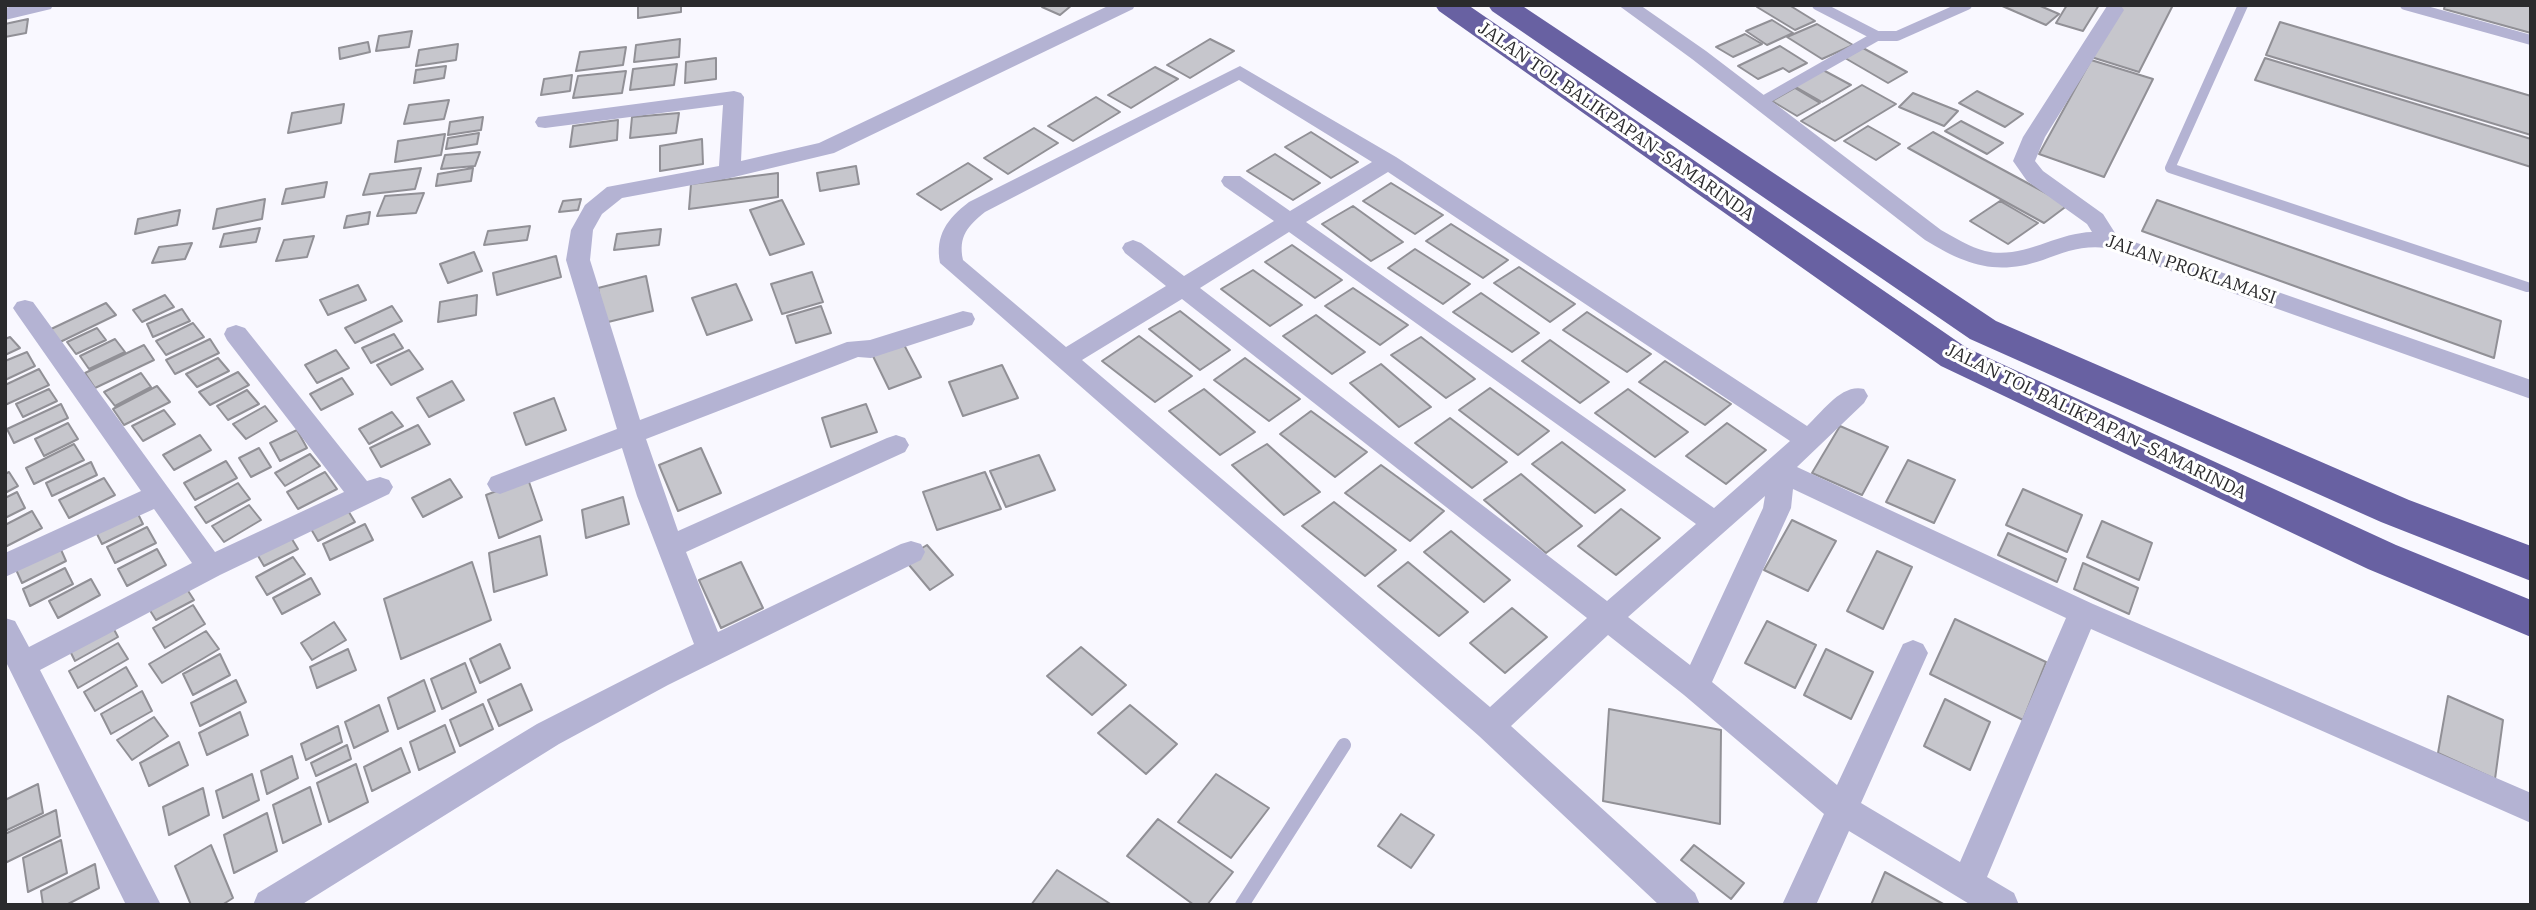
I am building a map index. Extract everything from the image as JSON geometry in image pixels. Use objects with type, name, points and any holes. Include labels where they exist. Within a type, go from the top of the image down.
[{"type":"highway","name":"JALAN TOL BALIKPAPAN–SAMARINDA","points":[[1448,5],[1954,357],[2382,558],[2531,620]]},
{"type":"highway","name":"JALAN TOL BALIKPAPAN–SAMARINDA","points":[[1502,5],[1983,330],[2395,511],[2531,564]]},
{"type":"highway","points":[[2395,511],[2531,555]]},
{"type":"street","points":[[5,14],[44,5]]},
{"type":"street","points":[[711,650],[650,496],[578,260],[582,230],[593,210],[615,192],[730,172],[826,148],[1126,5]]},
{"type":"street","name":"JALAN PROKLAMASI","points":[[1628,5],[1761,102],[1933,236],[1975,257],[1999,261],[2019,259],[2080,238],[2109,241],[2531,390]]},
{"type":"street","points":[[2109,241],[2095,219],[2035,176],[2024,161],[2034,137],[2114,10]]},
{"type":"street","points":[[1683,905],[1490,726],[952,263],[948,249],[950,234],[960,220],[977,206],[1240,72],[1388,162],[1808,440]]},
{"type":"street","points":[[545,122],[734,97],[730,172]]},
{"type":"street","points":[[1065,359],[1388,162]]},
{"type":"street","points":[[1232,181],[1716,524]]},
{"type":"street","points":[[1133,248],[1608,617],[1843,810],[2002,905]]},
{"type":"street","points":[[25,308],[210,567]]},
{"type":"street","points":[[500,484],[856,348],[872,349],[963,319]]},
{"type":"street","points":[[24,664],[210,567],[371,491],[236,334]]},
{"type":"street","points":[[1490,726],[1608,617],[1777,470],[1854,396]]},
{"type":"street","points":[[670,547],[896,445]]},
{"type":"street","points":[[1777,470],[2083,613],[2531,808]]},
{"type":"street","points":[[1695,686],[1777,508],[1780,487],[1777,470]]},
{"type":"street","points":[[5,566],[158,495]]},
{"type":"street","points":[[270,905],[548,734],[911,552]]},
{"type":"street","points":[[1967,885],[2083,613]]},
{"type":"street","points":[[5,630],[144,905]]},
{"type":"street","points":[[1799,905],[1913,653]]},
{"type":"lane","points":[[1817,5],[1877,36],[1897,36],[1967,5]]},
{"type":"lane","points":[[2243,5],[2170,168],[2527,287]]},
{"type":"lane","points":[[2405,5],[2531,40]]},
{"type":"lane","points":[[1761,102],[1877,36]]},
{"type":"lane","points":[[1242,905],[1344,745]]},
{"type":"building","points":[[638,5],[681,5],[681,12],[638,18]]},
{"type":"building","points":[[1072,5],[1060,15],[1042,7]]},
{"type":"building","points":[[1789,5],[1815,21],[1795,30],[1757,7]]},
{"type":"building","points":[[2000,5],[2038,5],[2059,14],[2046,25]]},
{"type":"building","points":[[2067,5],[2099,5],[2083,31],[2056,23]]},
{"type":"building","points":[[2116,5],[2173,5],[2139,72],[2088,56]]},
{"type":"building","points":[[2445,5],[2531,5],[2531,33],[2444,9]]},
{"type":"building","points":[[28,19],[26,33],[5,37],[5,24]]},
{"type":"building","points":[[1772,20],[1793,33],[1767,45],[1746,31]]},
{"type":"building","points":[[2280,22],[2531,96],[2531,135],[2266,55]]},
{"type":"building","points":[[1817,24],[1853,45],[1822,59],[1787,37]]},
{"type":"building","points":[[412,31],[409,47],[376,51],[379,36]]},
{"type":"building","points":[[1745,34],[1762,44],[1733,57],[1716,47]]},
{"type":"building","points":[[680,39],[679,57],[634,62],[636,45]]},
{"type":"building","points":[[1210,39],[1234,51],[1190,78],[1167,65]]},
{"type":"building","points":[[368,42],[370,52],[340,59],[339,48]]},
{"type":"building","points":[[458,44],[456,60],[416,66],[419,50]]},
{"type":"building","points":[[1780,46],[1807,63],[1789,72],[1783,68],[1758,79],[1738,66]]},
{"type":"building","points":[[626,47],[623,65],[576,71],[580,52]]},
{"type":"building","points":[[1863,48],[1907,72],[1888,83],[1845,58]]},
{"type":"building","points":[[716,58],[716,79],[685,83],[686,62]]},
{"type":"building","points":[[2265,58],[2531,139],[2531,167],[2255,80]]},
{"type":"building","points":[[2091,60],[2153,79],[2104,177],[2039,154]]},
{"type":"building","points":[[677,64],[674,85],[630,90],[633,69]]},
{"type":"building","points":[[446,66],[444,78],[414,83],[416,70]]},
{"type":"building","points":[[1155,67],[1178,79],[1131,108],[1108,95]]},
{"type":"building","points":[[1823,70],[1851,85],[1822,102],[1794,86]]},
{"type":"building","points":[[626,71],[622,93],[573,98],[578,76]]},
{"type":"building","points":[[572,75],[570,91],[541,95],[544,79]]},
{"type":"building","points":[[1862,85],[1896,104],[1835,141],[1801,121]]},
{"type":"building","points":[[1795,88],[1820,103],[1797,116],[1772,101]]},
{"type":"building","points":[[1977,91],[2023,114],[2005,127],[1959,103]]},
{"type":"building","points":[[1913,93],[1958,111],[1944,126],[1899,107]]},
{"type":"building","points":[[1096,97],[1120,112],[1073,141],[1048,126]]},
{"type":"building","points":[[449,100],[444,119],[404,124],[409,105]]},
{"type":"building","points":[[344,104],[341,123],[288,133],[292,113]]},
{"type":"building","points":[[679,113],[676,133],[630,138],[632,117]]},
{"type":"building","points":[[483,117],[481,130],[448,135],[450,122]]},
{"type":"building","points":[[618,120],[617,140],[570,147],[573,126]]},
{"type":"building","points":[[1961,121],[2003,143],[1987,154],[1945,131]]},
{"type":"building","points":[[1868,126],[1900,144],[1876,160],[1844,141]]},
{"type":"building","points":[[1034,128],[1058,143],[1008,174],[984,158]]},
{"type":"building","points":[[1311,132],[1358,162],[1331,178],[1285,147]]},
{"type":"building","points":[[1933,132],[2068,205],[2044,223],[1908,148]]},
{"type":"building","points":[[479,133],[477,144],[446,149],[448,138]]},
{"type":"building","points":[[445,134],[441,155],[395,162],[398,141]]},
{"type":"building","points":[[702,139],[703,164],[660,171],[660,146]]},
{"type":"building","points":[[480,152],[475,166],[441,169],[445,155]]},
{"type":"building","points":[[1275,154],[1320,183],[1293,200],[1247,171]]},
{"type":"building","points":[[968,163],[992,179],[941,210],[917,194]]},
{"type":"building","points":[[856,166],[859,184],[820,191],[817,173]]},
{"type":"building","points":[[421,168],[415,189],[363,195],[370,174]]},
{"type":"building","points":[[473,168],[471,181],[436,186],[438,174]]},
{"type":"building","points":[[778,173],[778,197],[689,209],[691,184]]},
{"type":"building","points":[[327,182],[324,197],[282,204],[286,189]]},
{"type":"building","points":[[1391,183],[1443,215],[1415,234],[1363,201]]},
{"type":"building","points":[[424,193],[416,213],[377,216],[385,196]]},
{"type":"building","points":[[265,199],[262,219],[213,229],[217,209]]},
{"type":"building","points":[[581,199],[578,210],[559,212],[563,201]]},
{"type":"building","points":[[782,200],[804,244],[770,255],[750,210]]},
{"type":"building","points":[[2157,200],[2501,321],[2494,358],[2142,231]]},
{"type":"building","points":[[2000,201],[2038,223],[2008,244],[1970,221]]},
{"type":"building","points":[[1353,206],[1403,242],[1371,261],[1322,224]]},
{"type":"building","points":[[180,210],[177,225],[135,234],[138,219]]},
{"type":"building","points":[[370,212],[368,224],[344,228],[347,216]]},
{"type":"building","points":[[1451,224],[1508,260],[1483,278],[1426,241]]},
{"type":"building","points":[[530,226],[527,240],[484,245],[488,231]]},
{"type":"building","points":[[260,228],[256,242],[220,247],[224,234]]},
{"type":"building","points":[[661,229],[659,245],[614,250],[617,234]]},
{"type":"building","points":[[314,236],[307,257],[276,261],[284,240]]},
{"type":"building","points":[[192,243],[185,259],[152,263],[159,247]]},
{"type":"building","points":[[1292,245],[1342,280],[1315,298],[1265,262]]},
{"type":"building","points":[[1415,249],[1470,284],[1443,304],[1388,268]]},
{"type":"building","points":[[474,252],[482,271],[448,283],[440,264]]},
{"type":"building","points":[[556,256],[561,277],[497,295],[493,273]]},
{"type":"building","points":[[1519,267],[1575,304],[1550,322],[1494,283]]},
{"type":"building","points":[[1253,270],[1302,305],[1270,326],[1221,289]]},
{"type":"building","points":[[812,272],[823,302],[782,314],[771,284]]},
{"type":"building","points":[[646,276],[653,311],[604,323],[598,288]]},
{"type":"building","points":[[736,284],[752,320],[707,335],[692,298]]},
{"type":"building","points":[[358,285],[366,300],[328,315],[320,300]]},
{"type":"building","points":[[1353,288],[1408,325],[1380,345],[1325,306]]},
{"type":"building","points":[[1481,293],[1539,333],[1512,352],[1453,312]]},
{"type":"building","points":[[165,295],[174,307],[142,322],[133,310]]},
{"type":"building","points":[[477,295],[476,315],[438,322],[440,302]]},
{"type":"building","points":[[106,303],[116,315],[58,343],[49,330]]},
{"type":"building","points":[[392,306],[402,321],[355,343],[345,328]]},
{"type":"building","points":[[821,306],[831,333],[796,343],[787,316]]},
{"type":"building","points":[[182,309],[190,321],[153,337],[147,324]]},
{"type":"building","points":[[1180,311],[1230,350],[1200,370],[1149,329]]},
{"type":"building","points":[[1587,312],[1651,354],[1627,372],[1563,330]]},
{"type":"building","points":[[1316,315],[1365,352],[1332,374],[1283,336]]},
{"type":"building","points":[[193,323],[204,337],[166,355],[156,341]]},
{"type":"building","points":[[97,328],[106,340],[76,354],[67,342]]},
{"type":"building","points":[[394,334],[403,348],[371,363],[362,348]]},
{"type":"building","points":[[1139,336],[1192,376],[1155,402],[1102,361]]},
{"type":"building","points":[[10,337],[20,348],[5,355],[5,339]]},
{"type":"building","points":[[1421,337],[1475,379],[1446,398],[1391,355]]},
{"type":"building","points":[[115,339],[125,352],[89,369],[80,356]]},
{"type":"building","points":[[210,339],[219,353],[175,374],[166,360]]},
{"type":"building","points":[[901,339],[921,377],[889,389],[870,350]]},
{"type":"building","points":[[1550,340],[1609,382],[1580,403],[1522,361]]},
{"type":"building","points":[[144,345],[154,360],[95,388],[85,373]]},
{"type":"building","points":[[336,350],[349,368],[317,383],[305,365]]},
{"type":"building","points":[[409,350],[423,369],[391,385],[377,365]]},
{"type":"building","points":[[27,352],[35,366],[5,380],[5,361]]},
{"type":"building","points":[[218,358],[229,371],[197,387],[186,374]]},
{"type":"building","points":[[1245,358],[1300,399],[1269,421],[1214,380]]},
{"type":"building","points":[[1665,361],[1731,404],[1705,425],[1639,382]]},
{"type":"building","points":[[1381,364],[1431,407],[1399,427],[1350,383]]},
{"type":"building","points":[[1002,365],[1018,398],[963,416],[949,382]]},
{"type":"building","points":[[39,369],[49,385],[5,405],[5,385]]},
{"type":"building","points":[[238,372],[249,385],[210,405],[199,392]]},
{"type":"building","points":[[141,373],[151,387],[115,406],[104,392]]},
{"type":"building","points":[[342,378],[353,394],[321,410],[310,394]]},
{"type":"building","points":[[452,381],[464,400],[429,417],[417,398]]},
{"type":"building","points":[[157,386],[170,402],[124,425],[113,409]]},
{"type":"building","points":[[1490,388],[1549,431],[1518,455],[1459,410]]},
{"type":"building","points":[[49,389],[57,401],[23,417],[16,404]]},
{"type":"building","points":[[1204,389],[1255,432],[1220,455],[1169,411]]},
{"type":"building","points":[[1628,389],[1688,432],[1655,457],[1595,413]]},
{"type":"building","points":[[247,390],[259,404],[228,420],[217,406]]},
{"type":"building","points":[[554,398],[566,430],[526,445],[514,413]]},
{"type":"building","points":[[61,404],[68,418],[14,443],[7,429]]},
{"type":"building","points":[[866,404],[877,432],[831,447],[822,418]]},
{"type":"building","points":[[265,406],[277,421],[246,439],[233,424]]},
{"type":"building","points":[[164,410],[175,424],[143,441],[132,426]]},
{"type":"building","points":[[1311,411],[1367,452],[1335,477],[1280,434]]},
{"type":"building","points":[[392,412],[403,426],[369,444],[359,429]]},
{"type":"building","points":[[1450,418],[1507,462],[1472,488],[1415,443]]},
{"type":"building","points":[[68,423],[78,439],[44,456],[35,439]]},
{"type":"building","points":[[1727,423],[1766,450],[1726,484],[1686,456]]},
{"type":"building","points":[[418,425],[430,444],[381,467],[370,448]]},
{"type":"building","points":[[1840,426],[1888,447],[1862,495],[1812,473]]},
{"type":"building","points":[[297,430],[307,448],[280,461],[270,443]]},
{"type":"building","points":[[200,435],[211,450],[174,470],[163,455]]},
{"type":"building","points":[[1562,442],[1625,490],[1595,513],[1532,464]]},
{"type":"building","points":[[74,444],[84,460],[34,484],[26,468]]},
{"type":"building","points":[[1267,444],[1320,492],[1284,515],[1232,465]]},
{"type":"building","points":[[259,448],[271,467],[251,477],[239,458]]},
{"type":"building","points":[[701,448],[721,493],[678,511],[659,465]]},
{"type":"building","points":[[310,454],[320,466],[285,486],[275,473]]},
{"type":"building","points":[[1039,455],[1055,490],[1006,507],[990,471]]},
{"type":"building","points":[[1908,460],[1955,480],[1934,523],[1886,502]]},
{"type":"building","points":[[226,461],[237,478],[195,500],[184,483]]},
{"type":"building","points":[[91,462],[97,475],[52,496],[46,483]]},
{"type":"building","points":[[1381,465],[1444,511],[1410,541],[1345,493]]},
{"type":"building","points":[[9,472],[18,486],[5,493],[5,474]]},
{"type":"building","points":[[325,472],[337,489],[298,509],[287,492]]},
{"type":"building","points":[[985,472],[1001,509],[937,530],[923,492]]},
{"type":"building","points":[[1521,474],[1582,526],[1546,553],[1484,500]]},
{"type":"building","points":[[104,478],[115,495],[69,518],[59,500]]},
{"type":"building","points":[[450,479],[462,497],[423,517],[412,498]]},
{"type":"building","points":[[528,479],[542,520],[499,538],[486,495]]},
{"type":"building","points":[[238,483],[250,499],[206,523],[195,507]]},
{"type":"building","points":[[2023,489],[2082,515],[2067,552],[2006,525]]},
{"type":"building","points":[[17,492],[25,508],[5,518],[5,498]]},
{"type":"building","points":[[623,497],[629,524],[586,538],[582,510]]},
{"type":"building","points":[[1334,502],[1396,550],[1365,576],[1302,526]]},
{"type":"building","points":[[344,504],[355,522],[318,541],[307,522]]},
{"type":"building","points":[[249,505],[261,520],[224,542],[212,526]]},
{"type":"building","points":[[134,506],[143,524],[102,544],[93,526]]},
{"type":"building","points":[[1621,509],[1660,538],[1616,575],[1578,546]]},
{"type":"building","points":[[32,511],[42,528],[5,547],[5,525]]},
{"type":"building","points":[[1792,520],[1836,541],[1808,591],[1764,570]]},
{"type":"building","points":[[2102,521],[2152,543],[2139,580],[2087,557]]},
{"type":"building","points":[[365,524],[373,540],[330,560],[323,544]]},
{"type":"building","points":[[147,527],[156,543],[115,563],[107,547]]},
{"type":"building","points":[[287,531],[298,549],[264,566],[254,549]]},
{"type":"building","points":[[1451,531],[1510,580],[1484,602],[1424,552]]},
{"type":"building","points":[[2008,533],[2066,559],[2057,582],[1998,555]]},
{"type":"building","points":[[540,536],[547,575],[494,592],[489,553]]},
{"type":"building","points":[[58,543],[66,561],[22,583],[14,565]]},
{"type":"building","points":[[927,545],[953,575],[930,590],[904,559]]},
{"type":"building","points":[[157,549],[166,565],[127,586],[118,569]]},
{"type":"building","points":[[1877,551],[1912,567],[1883,629],[1847,611]]},
{"type":"building","points":[[293,557],[305,574],[267,595],[256,577]]},
{"type":"building","points":[[472,562],[491,620],[401,659],[384,599]]},
{"type":"building","points":[[741,562],[763,608],[721,628],[699,580]]},
{"type":"building","points":[[1408,562],[1468,612],[1439,636],[1378,586]]},
{"type":"building","points":[[2083,563],[2138,588],[2129,614],[2074,589]]},
{"type":"building","points":[[65,568],[73,584],[30,606],[23,589]]},
{"type":"building","points":[[311,578],[320,594],[282,614],[273,598]]},
{"type":"building","points":[[91,579],[100,595],[58,618],[49,601]]},
{"type":"building","points":[[181,580],[194,600],[156,620],[144,601]]},
{"type":"building","points":[[193,605],[205,624],[165,648],[153,628]]},
{"type":"building","points":[[1512,608],[1547,637],[1505,673],[1470,643]]},
{"type":"building","points":[[108,618],[118,637],[75,661],[65,641]]},
{"type":"building","points":[[1955,619],[2046,662],[2023,720],[1930,674]]},
{"type":"building","points":[[1767,621],[1816,645],[1795,688],[1745,663]]},
{"type":"building","points":[[334,622],[346,640],[312,660],[301,643]]},
{"type":"building","points":[[206,631],[219,649],[162,683],[149,664]]},
{"type":"building","points":[[118,643],[128,659],[78,688],[69,671]]},
{"type":"building","points":[[500,644],[510,668],[480,683],[470,659]]},
{"type":"building","points":[[1081,647],[1126,685],[1092,715],[1047,676]]},
{"type":"building","points":[[348,649],[356,670],[317,688],[310,667]]},
{"type":"building","points":[[1826,649],[1873,672],[1851,719],[1804,695]]},
{"type":"building","points":[[220,654],[230,675],[193,695],[183,674]]},
{"type":"building","points":[[465,663],[476,692],[442,709],[431,679]]},
{"type":"building","points":[[126,667],[137,686],[95,711],[84,692]]},
{"type":"building","points":[[236,680],[246,702],[200,726],[191,703]]},
{"type":"building","points":[[424,680],[435,711],[398,729],[388,698]]},
{"type":"building","points":[[521,684],[532,710],[499,726],[488,700]]},
{"type":"building","points":[[142,691],[152,711],[111,734],[101,714]]},
{"type":"building","points":[[2448,696],[2503,720],[2495,779],[2438,753]]},
{"type":"building","points":[[1945,699],[1990,722],[1970,770],[1924,746]]},
{"type":"building","points":[[483,704],[493,729],[460,746],[450,720]]},
{"type":"building","points":[[379,705],[388,731],[354,748],[345,722]]},
{"type":"building","points":[[1130,705],[1177,744],[1146,774],[1098,733]]},
{"type":"building","points":[[1609,709],[1721,730],[1720,824],[1603,801]]},
{"type":"building","points":[[240,712],[248,735],[207,755],[199,733]]},
{"type":"building","points":[[154,717],[168,736],[132,760],[117,740]]},
{"type":"building","points":[[445,725],[455,752],[419,770],[410,742]]},
{"type":"building","points":[[338,726],[342,742],[306,760],[301,744]]},
{"type":"building","points":[[179,742],[188,765],[149,786],[140,763]]},
{"type":"building","points":[[347,745],[351,759],[316,776],[311,763]]},
{"type":"building","points":[[401,748],[410,772],[372,791],[364,767]]},
{"type":"building","points":[[292,756],[298,778],[267,794],[261,771]]},
{"type":"building","points":[[356,764],[368,802],[329,822],[317,783]]},
{"type":"building","points":[[252,774],[259,800],[223,818],[216,791]]},
{"type":"building","points":[[1216,774],[1269,808],[1231,858],[1178,822]]},
{"type":"building","points":[[38,784],[43,813],[5,831],[5,800]]},
{"type":"building","points":[[310,787],[321,824],[283,843],[273,805]]},
{"type":"building","points":[[203,788],[209,815],[169,835],[163,807]]},
{"type":"building","points":[[56,810],[60,836],[5,863],[5,834]]},
{"type":"building","points":[[267,813],[277,851],[234,873],[224,835]]},
{"type":"building","points":[[1401,814],[1434,835],[1411,868],[1378,846]]},
{"type":"building","points":[[1158,819],[1233,872],[1207,905],[1194,905],[1127,856]]},
{"type":"building","points":[[61,840],[67,873],[28,892],[23,858]]},
{"type":"building","points":[[211,845],[233,898],[222,905],[191,905],[175,866]]},
{"type":"building","points":[[1694,845],[1744,883],[1731,899],[1681,860]]},
{"type":"building","points":[[95,864],[99,888],[66,905],[43,905],[41,891]]},
{"type":"building","points":[[1057,870],[1112,905],[1031,905]]},
{"type":"building","points":[[1885,872],[1945,905],[1871,905]]}]
